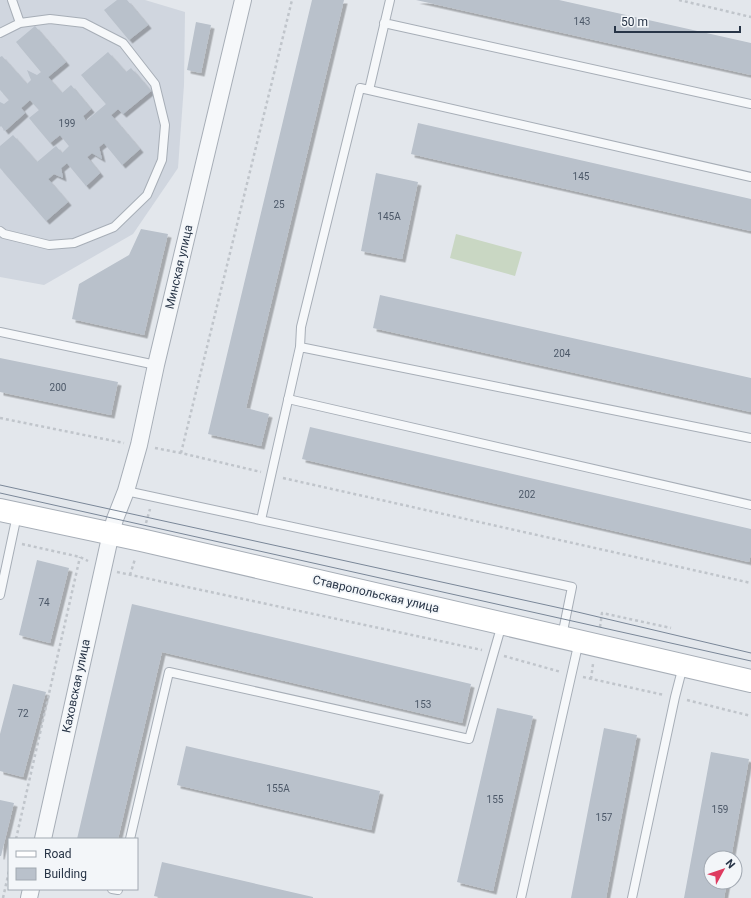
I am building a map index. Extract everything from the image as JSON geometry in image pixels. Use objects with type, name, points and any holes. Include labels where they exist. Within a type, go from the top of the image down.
[{"type":"street","name":"Минская улица","points":[[110,533],[114,519],[126,491],[139,445],[156,364],[243,0]]},
{"type":"street","name":"Ставропольская улица","points":[[9,512],[110,533],[751,680]]},
{"type":"street","name":"Каховская улица","points":[[43,838],[110,533]]},
{"type":"lane","points":[[12,0],[20,23]]},
{"type":"lane","points":[[368,90],[390,0]]},
{"type":"lane","points":[[0,32],[20,23],[50,19],[84,23],[123,43],[155,84],[166,125],[162,160],[147,195],[114,227],[74,243],[49,245],[4,234],[0,231]]},
{"type":"lane","points":[[384,23],[751,104]]},
{"type":"lane","points":[[261,520],[300,347],[301,327],[360,88],[751,178]]},
{"type":"lane","points":[[0,332],[156,364]]},
{"type":"lane","points":[[300,347],[751,438]]},
{"type":"lane","points":[[288,398],[751,505]]},
{"type":"lane","points":[[126,491],[572,587],[572,675],[521,898]]},
{"type":"lane","points":[[0,595],[12,542],[9,512]]},
{"type":"lane","points":[[130,838],[170,672],[469,739],[502,623]]},
{"type":"lane","points":[[632,898],[683,665]]},
{"type":"path","points":[[181,453],[292,0]]},
{"type":"path","points":[[679,0],[751,17]]},
{"type":"path","points":[[0,418],[181,453],[270,475],[751,584]]},
{"type":"path","points":[[12,542],[80,557],[102,569],[494,652],[572,675],[675,697],[751,716]]},
{"type":"path","points":[[16,838],[80,557]]},
{"type":"path","points":[[3,898],[8,876]]},
{"type":"shaded area","points":[[0,0],[145,0],[185,12],[184,85],[178,168],[133,234],[44,285],[0,277]]},
{"type":"green space","points":[[456,234],[522,252],[515,276],[450,258]]},
{"type":"building","points":[[117,0],[127,0],[148,25],[129,40],[104,10]]},
{"type":"building","points":[[312,0],[344,0],[246,408],[269,414],[261,446],[208,434]]},
{"type":"building","points":[[416,0],[559,0],[751,43],[751,75]]},
{"type":"building","points":[[196,22],[211,25],[201,73],[187,70]]},
{"type":"building","points":[[35,26],[66,62],[48,77],[62,93],[71,85],[91,109],[83,116],[86,121],[106,104],[81,75],[108,52],[126,72],[131,68],[151,91],[123,114],[118,109],[111,115],[140,149],[122,165],[104,143],[99,147],[102,159],[92,153],[87,157],[100,173],[86,186],[67,163],[61,168],[63,178],[54,174],[48,179],[68,202],[46,221],[0,168],[0,146],[13,135],[37,162],[56,146],[62,153],[69,146],[60,135],[50,143],[29,118],[39,110],[30,100],[21,108],[25,113],[5,131],[1,126],[0,127],[0,102],[4,104],[9,100],[0,90],[0,57],[2,56],[27,84],[31,80],[27,70],[37,75],[41,72],[16,42]]},
{"type":"building","points":[[418,123],[751,199],[751,231],[411,154]]},
{"type":"building","points":[[376,173],[418,182],[402,259],[361,251]]},
{"type":"building","points":[[141,229],[168,234],[144,335],[72,319],[79,284],[129,255]]},
{"type":"building","points":[[380,295],[751,378],[751,412],[373,328]]},
{"type":"building","points":[[0,358],[118,382],[111,415],[0,392]]},
{"type":"building","points":[[310,427],[751,529],[751,554],[749,562],[302,459]]},
{"type":"building","points":[[37,560],[69,568],[50,643],[19,635]]},
{"type":"building","points":[[132,604],[471,684],[462,723],[162,652],[118,838],[77,838]]},
{"type":"building","points":[[13,684],[46,692],[23,777],[0,771],[0,734]]},
{"type":"building","points":[[497,708],[533,716],[493,891],[457,882]]},
{"type":"building","points":[[604,728],[637,735],[606,898],[571,898]]},
{"type":"building","points":[[186,746],[380,791],[371,830],[177,785]]},
{"type":"building","points":[[711,752],[749,759],[732,850],[703,850],[703,890],[726,890],[724,898],[684,898]]},
{"type":"building","points":[[0,800],[14,803],[1,856],[0,856]]},
{"type":"building","points":[[162,862],[313,898],[163,898],[154,896]]},
{"type":"tram line","points":[[0,485],[569,610],[751,653]]},
{"type":"tram line","points":[[0,493],[751,661]]}]
